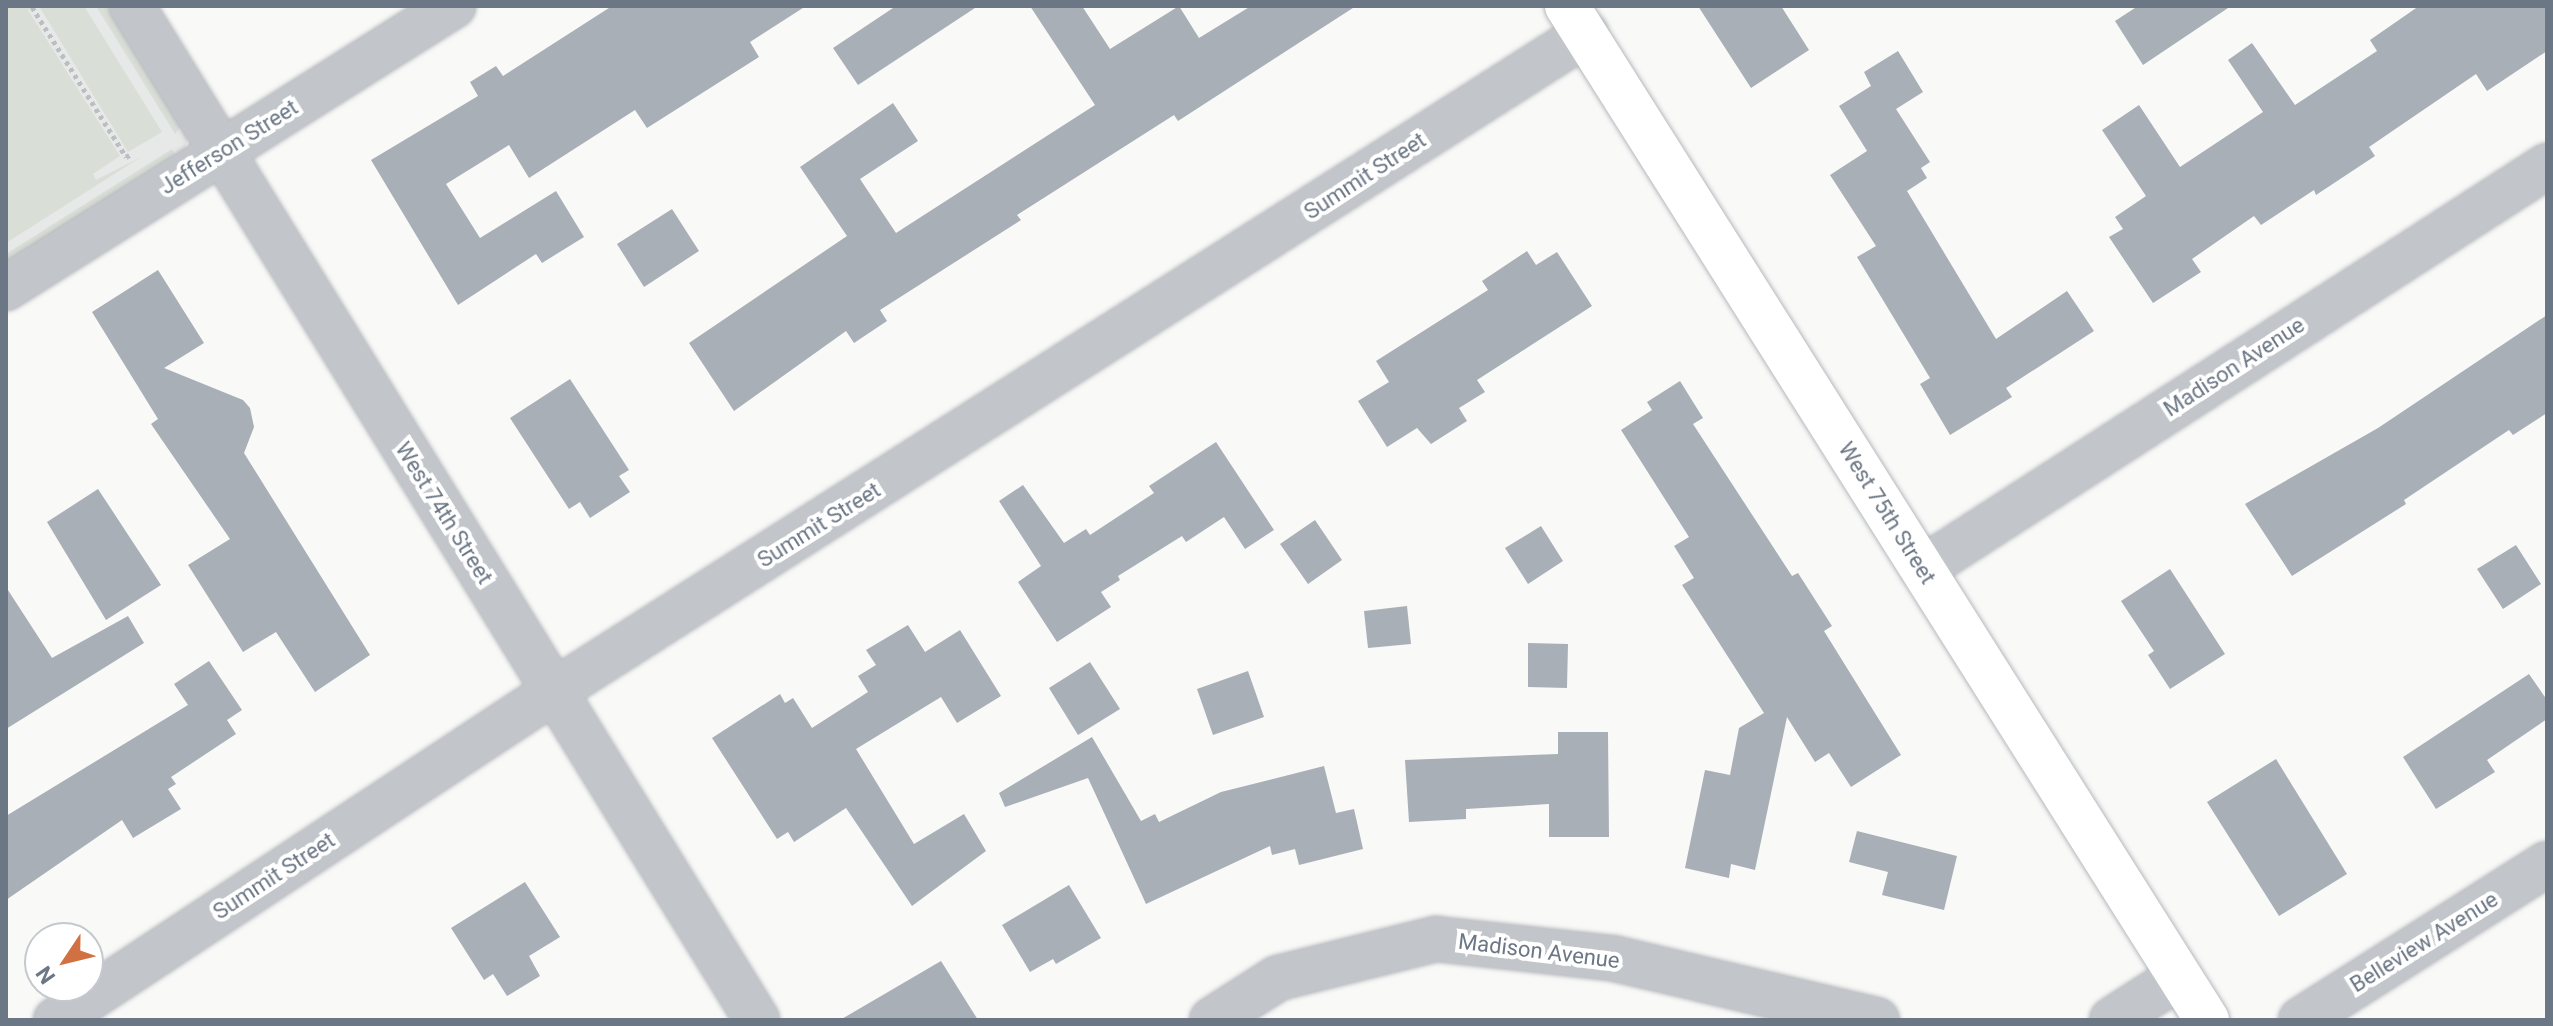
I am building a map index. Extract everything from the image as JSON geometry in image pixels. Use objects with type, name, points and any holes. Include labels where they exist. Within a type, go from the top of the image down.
[{"type":"main road","name":"West 75th Street","points":[[1576,20],[2207,1020]]},
{"type":"street","name":"West 74th Street","points":[[132,6],[757,1020]]},
{"type":"street","name":"Jefferson Street","points":[[6,288],[453,6]]},
{"type":"street","name":"Summit Street","points":[[56,1020],[1576,20]]},
{"type":"street","name":"Madison Avenue","points":[[1922,569],[2547,166]]},
{"type":"street","name":"Belleview Avenue","points":[[2301,1020],[2547,864]]},
{"type":"street","name":"Madison Avenue","points":[[1212,1020],[1278,978],[1436,939],[1612,958],[1877,1020]]},
{"type":"street","points":[[2112,1020],[2179,977]]},
{"type":"path","points":[[32,7],[126,157],[141,147]]},
{"type":"shaded area","points":[[6,6],[109,6],[188,137],[185,150],[6,264]]},
{"type":"shaded area","points":[[6,6],[33,6],[28,10],[120,156],[93,174],[96,180],[141,157],[6,243]]},
{"type":"shaded area","points":[[39,6],[84,6],[162,132],[128,152]]},
{"type":"shaded area","points":[[96,6],[109,6],[183,123],[175,134]]},
{"type":"shaded area","points":[[172,149],[177,161],[6,264],[6,254]]},
{"type":"building","points":[[612,6],[806,6],[750,42],[759,57],[647,128],[635,110],[529,178],[509,145],[446,184],[480,238],[556,191],[584,237],[542,263],[536,254],[458,305],[371,160],[478,96],[470,82],[496,66],[503,76]]},
{"type":"building","points":[[896,6],[978,6],[858,85],[833,48]]},
{"type":"building","points":[[1030,6],[1082,6],[1110,49],[1179,6],[1199,38],[1251,6],[1356,6],[1178,121],[1174,115],[1017,215],[1021,220],[880,310],[887,321],[854,343],[846,331],[734,411],[689,343],[847,236],[800,167],[893,103],[918,141],[860,179],[896,233],[1095,105]]},
{"type":"building","points":[[1698,6],[1781,6],[1809,50],[1751,88]]},
{"type":"building","points":[[2138,6],[2231,6],[2143,65],[2115,21]]},
{"type":"building","points":[[2419,6],[2547,6],[2547,51],[2487,91],[2476,74],[2369,147],[2375,156],[2316,195],[2314,190],[2261,225],[2254,216],[2192,259],[2201,272],[2153,303],[2109,237],[2123,229],[2115,217],[2146,196],[2102,130],[2139,105],[2180,167],[2263,112],[2228,60],[2252,43],[2295,105],[2377,51],[2370,40]]},
{"type":"building","points":[[1898,51],[1923,92],[1896,109],[1930,162],[1921,168],[1927,178],[1907,191],[1996,339],[2067,291],[2094,331],[2006,388],[2012,397],[1950,435],[1920,384],[1930,378],[1857,257],[1876,246],[1830,175],[1867,151],[1839,106],[1871,86],[1864,72]]},
{"type":"building","points":[[672,209],[699,251],[644,287],[617,244]]},
{"type":"building","points":[[1527,251],[1536,265],[1557,252],[1592,306],[1477,380],[1485,392],[1459,408],[1467,421],[1431,444],[1417,428],[1387,447],[1358,401],[1389,382],[1376,361],[1488,290],[1482,281]]},
{"type":"building","points":[[158,270],[204,343],[164,368],[243,400],[250,408],[254,427],[244,453],[370,655],[315,692],[276,632],[243,652],[188,565],[230,539],[151,424],[158,419],[92,312]]},
{"type":"building","points":[[2547,315],[2547,413],[2513,435],[2509,430],[2404,500],[2406,504],[2292,576],[2245,504],[2378,428]]},
{"type":"building","points":[[570,379],[629,470],[619,476],[630,492],[590,518],[580,502],[569,509],[510,418]]},
{"type":"building","points":[[1680,381],[1703,418],[1693,424],[1792,576],[1798,573],[1832,626],[1824,631],[1901,755],[1851,787],[1829,753],[1815,762],[1787,717],[1755,870],[1731,864],[1729,878],[1685,868],[1705,770],[1730,775],[1739,728],[1764,713],[1682,585],[1694,578],[1674,546],[1689,537],[1621,430],[1652,410],[1647,402]]},
{"type":"building","points":[[1216,442],[1274,530],[1245,549],[1224,517],[1186,542],[1182,536],[1118,576],[1120,580],[1101,592],[1111,607],[1057,642],[1018,582],[1041,566],[999,501],[1023,485],[1064,543],[1086,529],[1090,535],[1154,493],[1149,486]]},
{"type":"building","points":[[98,489],[161,585],[106,620],[47,522]]},
{"type":"building","points":[[1315,520],[1342,560],[1308,584],[1280,544]]},
{"type":"building","points":[[1541,526],[1563,561],[1528,584],[1505,548]]},
{"type":"building","points":[[2516,545],[2541,584],[2503,609],[2477,569]]},
{"type":"building","points":[[2170,569],[2225,654],[2170,689],[2148,655],[2154,651],[2121,601]]},
{"type":"building","points":[[6,587],[52,658],[128,616],[144,643],[6,729]]},
{"type":"building","points":[[1407,606],[1411,644],[1368,648],[1364,611]]},
{"type":"building","points":[[908,625],[925,652],[960,630],[1001,696],[957,723],[941,697],[856,749],[914,844],[964,814],[986,851],[912,906],[846,808],[794,842],[788,832],[777,839],[712,738],[780,694],[785,703],[793,698],[812,728],[868,692],[858,676],[876,665],[866,650]]},
{"type":"building","points":[[1528,643],[1568,644],[1567,688],[1528,687]]},
{"type":"building","points":[[209,661],[242,710],[227,720],[236,734],[171,777],[176,784],[168,789],[181,809],[133,838],[122,820],[6,900],[6,816],[188,705],[174,684]]},
{"type":"building","points":[[1090,662],[1120,709],[1078,735],[1049,688]]},
{"type":"building","points":[[1248,671],[1264,717],[1213,735],[1197,689]]},
{"type":"building","points":[[2529,674],[2547,700],[2547,719],[2487,760],[2495,772],[2436,809],[2403,757]]},
{"type":"building","points":[[1558,732],[1608,732],[1609,837],[1549,837],[1549,804],[1466,809],[1466,819],[1409,822],[1405,760],[1558,754]]},
{"type":"building","points":[[1092,737],[1141,821],[1155,814],[1159,822],[1221,792],[1324,766],[1336,813],[1354,809],[1363,849],[1299,865],[1295,849],[1272,855],[1270,846],[1146,904],[1088,778],[1005,807],[999,793]]},
{"type":"building","points":[[2276,759],[2347,874],[2279,916],[2207,802]]},
{"type":"building","points":[[1857,831],[1957,856],[1944,910],[1882,895],[1888,872],[1849,862]]},
{"type":"building","points":[[525,882],[560,937],[529,956],[540,976],[507,996],[493,974],[484,980],[451,928]]},
{"type":"building","points":[[1069,885],[1101,938],[1056,964],[1053,959],[1030,972],[1002,925]]},
{"type":"building","points":[[941,961],[978,1020],[840,1020]]}]
